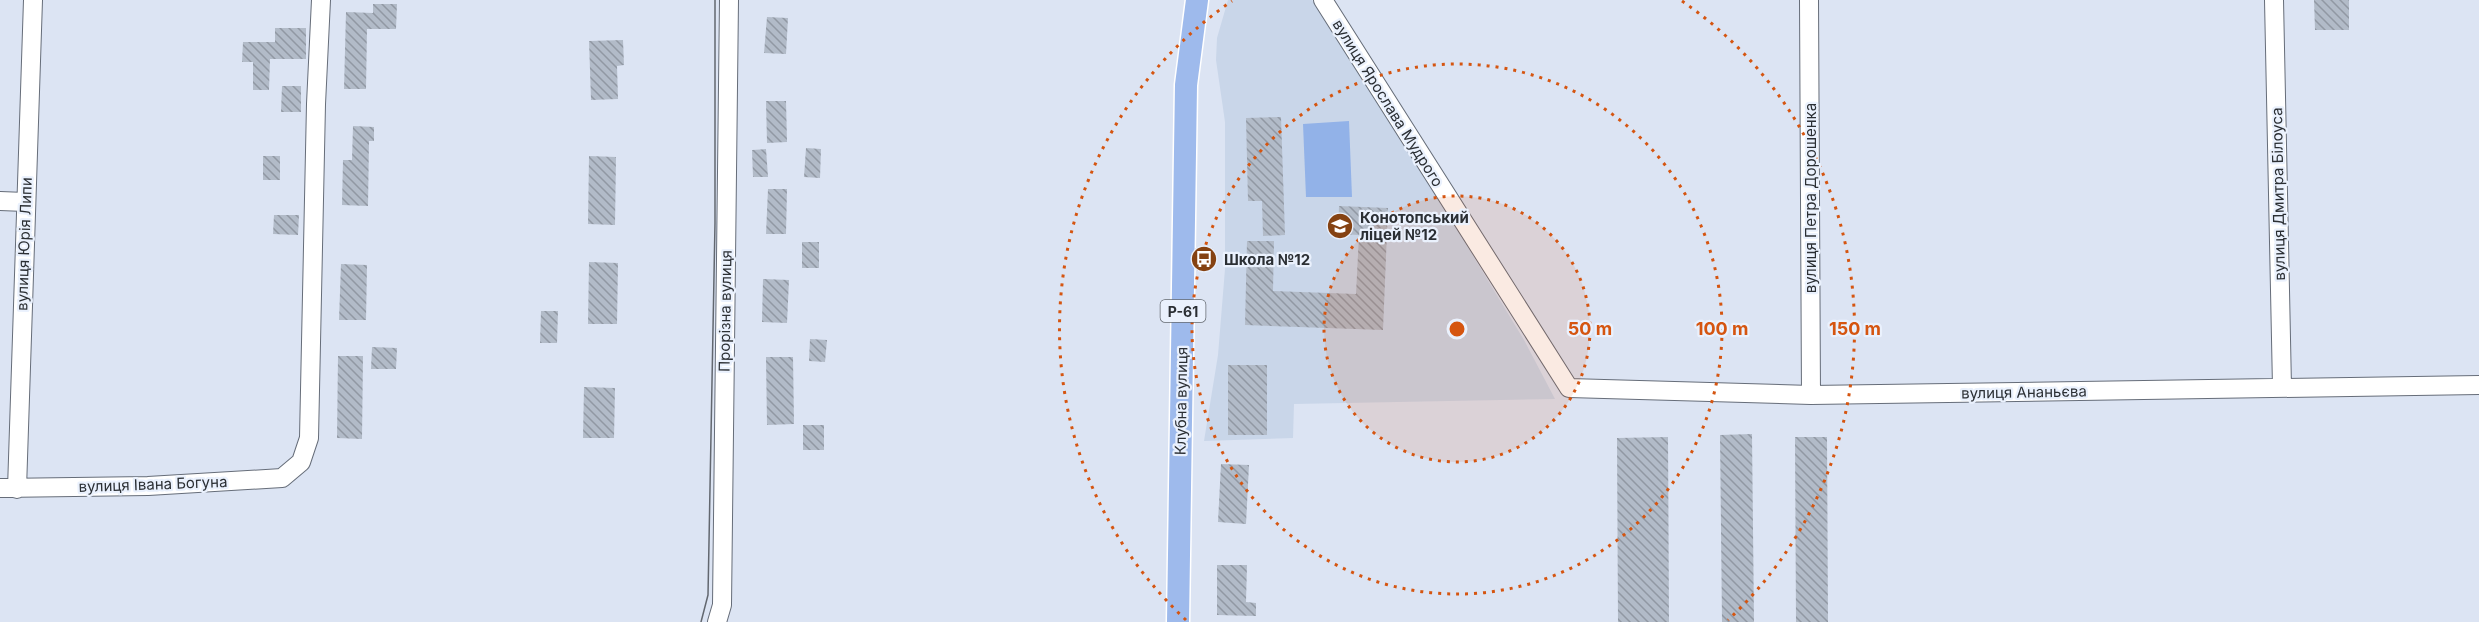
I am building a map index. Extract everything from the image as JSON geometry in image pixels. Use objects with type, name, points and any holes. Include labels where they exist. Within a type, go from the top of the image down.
[{"type":"main road","name":"Клубна вулиця","points":[[1178,622],[1186,85],[1197,0]]},
{"type":"street","name":"вулиця Юрія Липи","points":[[9,488],[25,202],[33,0]]},
{"type":"street","name":"вулиця Івана Богуна","points":[[9,488],[148,486],[282,478],[301,462],[309,438],[316,104],[321,0]]},
{"type":"street","name":"Прорізна вулиця","points":[[717,622],[722,605],[729,0]]},
{"type":"street","name":"вулиця Ярослава Мудрого","points":[[1323,0],[1569,388]]},
{"type":"street","name":"вулиця Петра Дорошенка","points":[[1809,0],[1810,395]]},
{"type":"street","name":"вулиця Дмитра Білоуса","points":[[2274,0],[2282,387]]},
{"type":"street","points":[[0,201],[25,202]]},
{"type":"street","name":"вулиця Ананьєва","points":[[1569,388],[1810,395],[2479,385]]},
{"type":"shaded area","name":"Конотопський ліцей №12","points":[[1228,0],[1312,0],[1429,183],[1524,340],[1555,399],[1294,404],[1293,438],[1204,441],[1218,355],[1225,269],[1225,122],[1216,60],[1217,38]]},
{"type":"shaded area","points":[[1349,121],[1352,197],[1306,197],[1303,124]]},
{"type":"building","points":[[2314,0],[2349,0],[2349,30],[2315,30]]},
{"type":"building","points":[[373,4],[397,4],[396,29],[367,29],[366,89],[344,89],[346,12],[373,13]]},
{"type":"building","points":[[767,17],[788,18],[786,54],[764,53]]},
{"type":"building","points":[[275,28],[306,28],[306,59],[270,59],[269,90],[253,90],[253,62],[242,62],[243,42],[275,42]]},
{"type":"building","points":[[623,40],[624,65],[617,66],[618,99],[591,100],[589,41]]},
{"type":"building","points":[[282,86],[301,86],[301,112],[281,112]]},
{"type":"building","points":[[766,101],[786,101],[787,142],[767,143]]},
{"type":"building","points":[[1281,117],[1285,235],[1263,236],[1262,201],[1248,201],[1246,118]]},
{"type":"building","points":[[353,126],[374,127],[374,141],[369,141],[368,206],[342,205],[343,160],[352,160]]},
{"type":"building","points":[[806,148],[821,149],[820,178],[804,177]]},
{"type":"building","points":[[766,149],[768,177],[753,177],[752,150]]},
{"type":"building","points":[[263,156],[280,156],[280,180],[263,180]]},
{"type":"building","points":[[589,156],[616,157],[615,225],[588,224]]},
{"type":"building","points":[[768,189],[787,189],[786,234],[766,234]]},
{"type":"building","points":[[1339,206],[1388,208],[1383,330],[1245,325],[1247,241],[1274,241],[1273,291],[1356,294],[1359,235],[1338,234]]},
{"type":"building","points":[[274,215],[299,215],[298,235],[273,234]]},
{"type":"building","points":[[802,242],[819,242],[819,268],[802,268]]},
{"type":"building","points":[[589,262],[618,263],[617,324],[588,324]]},
{"type":"building","points":[[341,264],[367,265],[366,320],[339,320]]},
{"type":"building","points":[[763,279],[789,280],[787,323],[762,322]]},
{"type":"building","points":[[541,311],[558,311],[557,343],[540,343]]},
{"type":"building","points":[[810,339],[827,340],[825,362],[809,361]]},
{"type":"building","points":[[372,347],[397,348],[396,369],[371,369]]},
{"type":"building","points":[[338,356],[363,356],[362,439],[337,438]]},
{"type":"building","points":[[766,357],[793,357],[794,424],[767,425]]},
{"type":"building","points":[[1228,365],[1267,365],[1267,435],[1228,435]]},
{"type":"building","points":[[584,387],[615,388],[614,438],[583,438]]},
{"type":"building","points":[[803,425],[824,425],[824,450],[803,450]]},
{"type":"building","points":[[1752,434],[1754,622],[1722,622],[1720,435]]},
{"type":"building","points":[[1668,437],[1669,622],[1618,622],[1617,438]]},
{"type":"building","points":[[1795,437],[1827,437],[1828,622],[1796,622]]},
{"type":"building","points":[[1221,464],[1249,465],[1246,524],[1218,522]]},
{"type":"building","points":[[1217,565],[1247,565],[1246,602],[1256,603],[1256,616],[1217,615]]},
{"type":"tram line","points":[[701,622],[708,595],[715,223],[715,0]]},
{"type":"place","name":"Конотопський ліцей №12","points":[[1340,226]]},
{"type":"place","name":"Школа №12","points":[[1204,259]]}]
